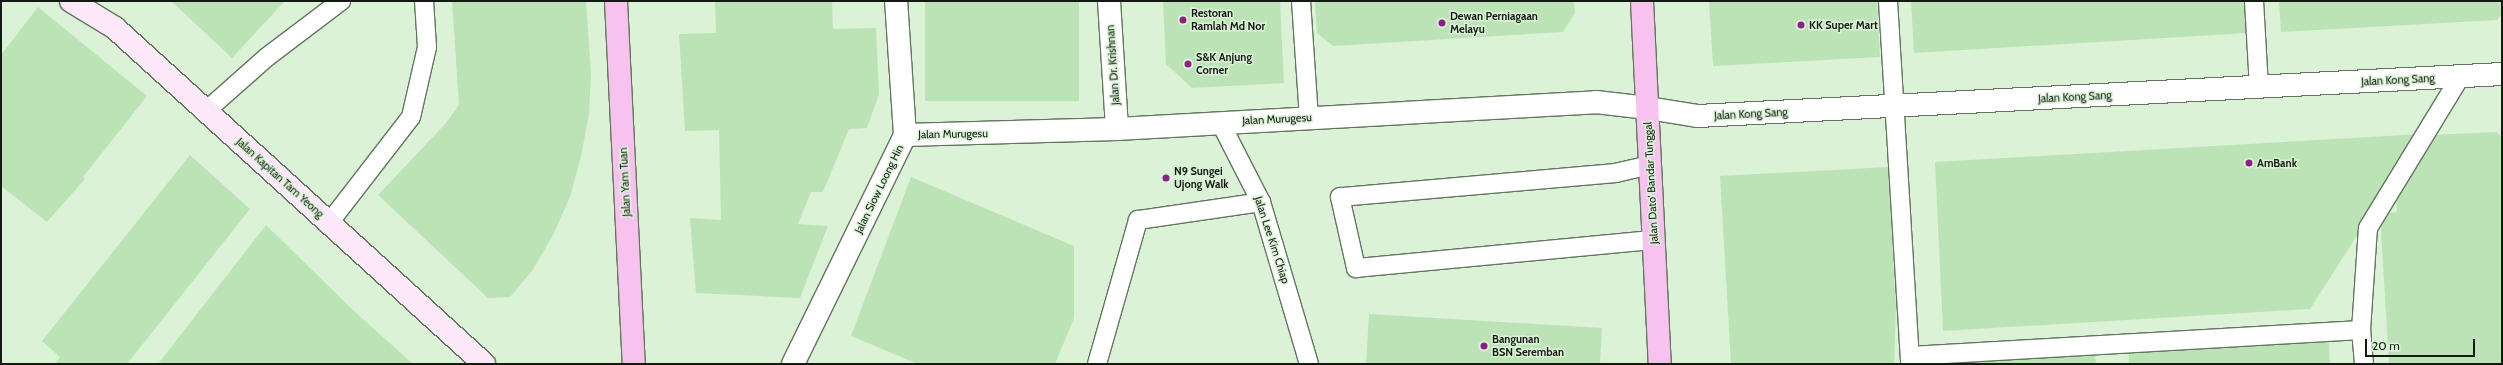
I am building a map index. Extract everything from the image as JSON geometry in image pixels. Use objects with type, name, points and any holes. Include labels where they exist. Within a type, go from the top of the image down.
[{"type":"highway","name":"Jalan Yam Tuan","points":[[616,1],[634,364]]},
{"type":"highway","name":"Jalan Dato' Bandar Tunggal","points":[[1642,1],[1660,364]]},
{"type":"main road","name":"Jalan Kapitan Tam Yeong","points":[[71,1],[115,28],[484,364]]},
{"type":"street","name":"Jalan Siow Loong Hin","points":[[793,364],[905,135],[896,1]]},
{"type":"street","name":"Jalan Dr. Krishnan","points":[[1109,1],[1117,130]]},
{"type":"street","name":"Jalan Kong Sang","points":[[1648,108],[1698,116],[1894,107],[2502,74]]},
{"type":"street","name":"Jalan Murugesu","points":[[905,135],[1117,130],[1220,122],[1596,102],[1648,108]]},
{"type":"lane","points":[[206,111],[267,57],[341,1]]},
{"type":"lane","points":[[329,223],[411,117],[427,47],[424,1]]},
{"type":"lane","points":[[1301,1],[1309,118]]},
{"type":"lane","points":[[1888,1],[1910,360],[2361,330]]},
{"type":"lane","points":[[2254,1],[2259,87]]},
{"type":"lane","points":[[2364,364],[2361,330],[2368,228],[2460,77]]},
{"type":"lane","name":"Jalan Lee Kim Chiap","points":[[1220,122],[1262,202],[1309,364]]},
{"type":"lane","points":[[1650,165],[1616,173],[1340,197],[1356,268],[1654,240]]},
{"type":"lane","points":[[1097,364],[1138,220],[1262,202]]},
{"type":"building","points":[[171,1],[285,1],[232,58]]},
{"type":"building","points":[[452,1],[586,1],[591,73],[589,115],[581,156],[570,197],[553,235],[532,271],[510,297],[488,298],[378,195],[446,123],[459,105]]},
{"type":"building","points":[[715,1],[832,1],[833,29],[876,28],[879,94],[867,128],[849,129],[823,192],[811,192],[798,224],[828,226],[800,298],[696,293],[690,218],[721,220],[719,130],[685,131],[679,34],[716,33]]},
{"type":"building","points":[[925,1],[1079,1],[1079,101],[925,101]]},
{"type":"building","points":[[1163,1],[1280,1],[1284,83],[1192,88],[1166,64]]},
{"type":"building","name":"Dewan Perniagaan Melayu","points":[[1315,1],[1574,1],[1575,13],[1563,32],[1333,46],[1317,33]]},
{"type":"building","points":[[1709,1],[1877,1],[1880,57],[1713,66]]},
{"type":"building","points":[[1911,1],[2245,1],[2247,33],[1914,53]]},
{"type":"building","points":[[2279,1],[2502,1],[2502,14],[2497,20],[2281,32]]},
{"type":"building","points":[[38,7],[147,96],[83,177],[85,179],[47,222],[1,186],[1,55]]},
{"type":"building","points":[[2496,132],[2502,137],[2502,364],[2389,364],[2380,214],[2397,212],[2396,190],[2432,135]]},
{"type":"building","points":[[2422,134],[2310,309],[1943,331],[1935,162]]},
{"type":"building","points":[[190,155],[250,209],[127,364],[55,364],[60,357],[42,341]]},
{"type":"building","points":[[1888,167],[1896,309],[1894,364],[1731,364],[1720,176]]},
{"type":"building","points":[[911,177],[1074,246],[1074,318],[1055,364],[918,364],[851,336]]},
{"type":"building","points":[[266,225],[354,311],[413,364],[158,364]]},
{"type":"building","name":"Bangunan BSN Seremban","points":[[1369,314],[1602,328],[1600,364],[1366,364]]},
{"type":"building","points":[[2329,342],[2330,364],[2129,364],[2129,353]]},
{"type":"building","points":[[2095,355],[2096,364],[1964,364],[1964,363]]},
{"type":"place","name":"Restoran Ramlah Md Nor","points":[[1183,20]]},
{"type":"place","name":"Dewan Perniagaan Melayu","points":[[1442,23]]},
{"type":"place","name":"KK Super Mart","points":[[1801,25]]},
{"type":"place","name":"S&K Anjung Corner","points":[[1188,64]]},
{"type":"place","name":"AmBank","points":[[2249,163]]},
{"type":"place","name":"N9 Sungei Ujong Walk","points":[[1166,178]]},
{"type":"place","name":"Bangunan BSN Seremban","points":[[1484,346]]}]
